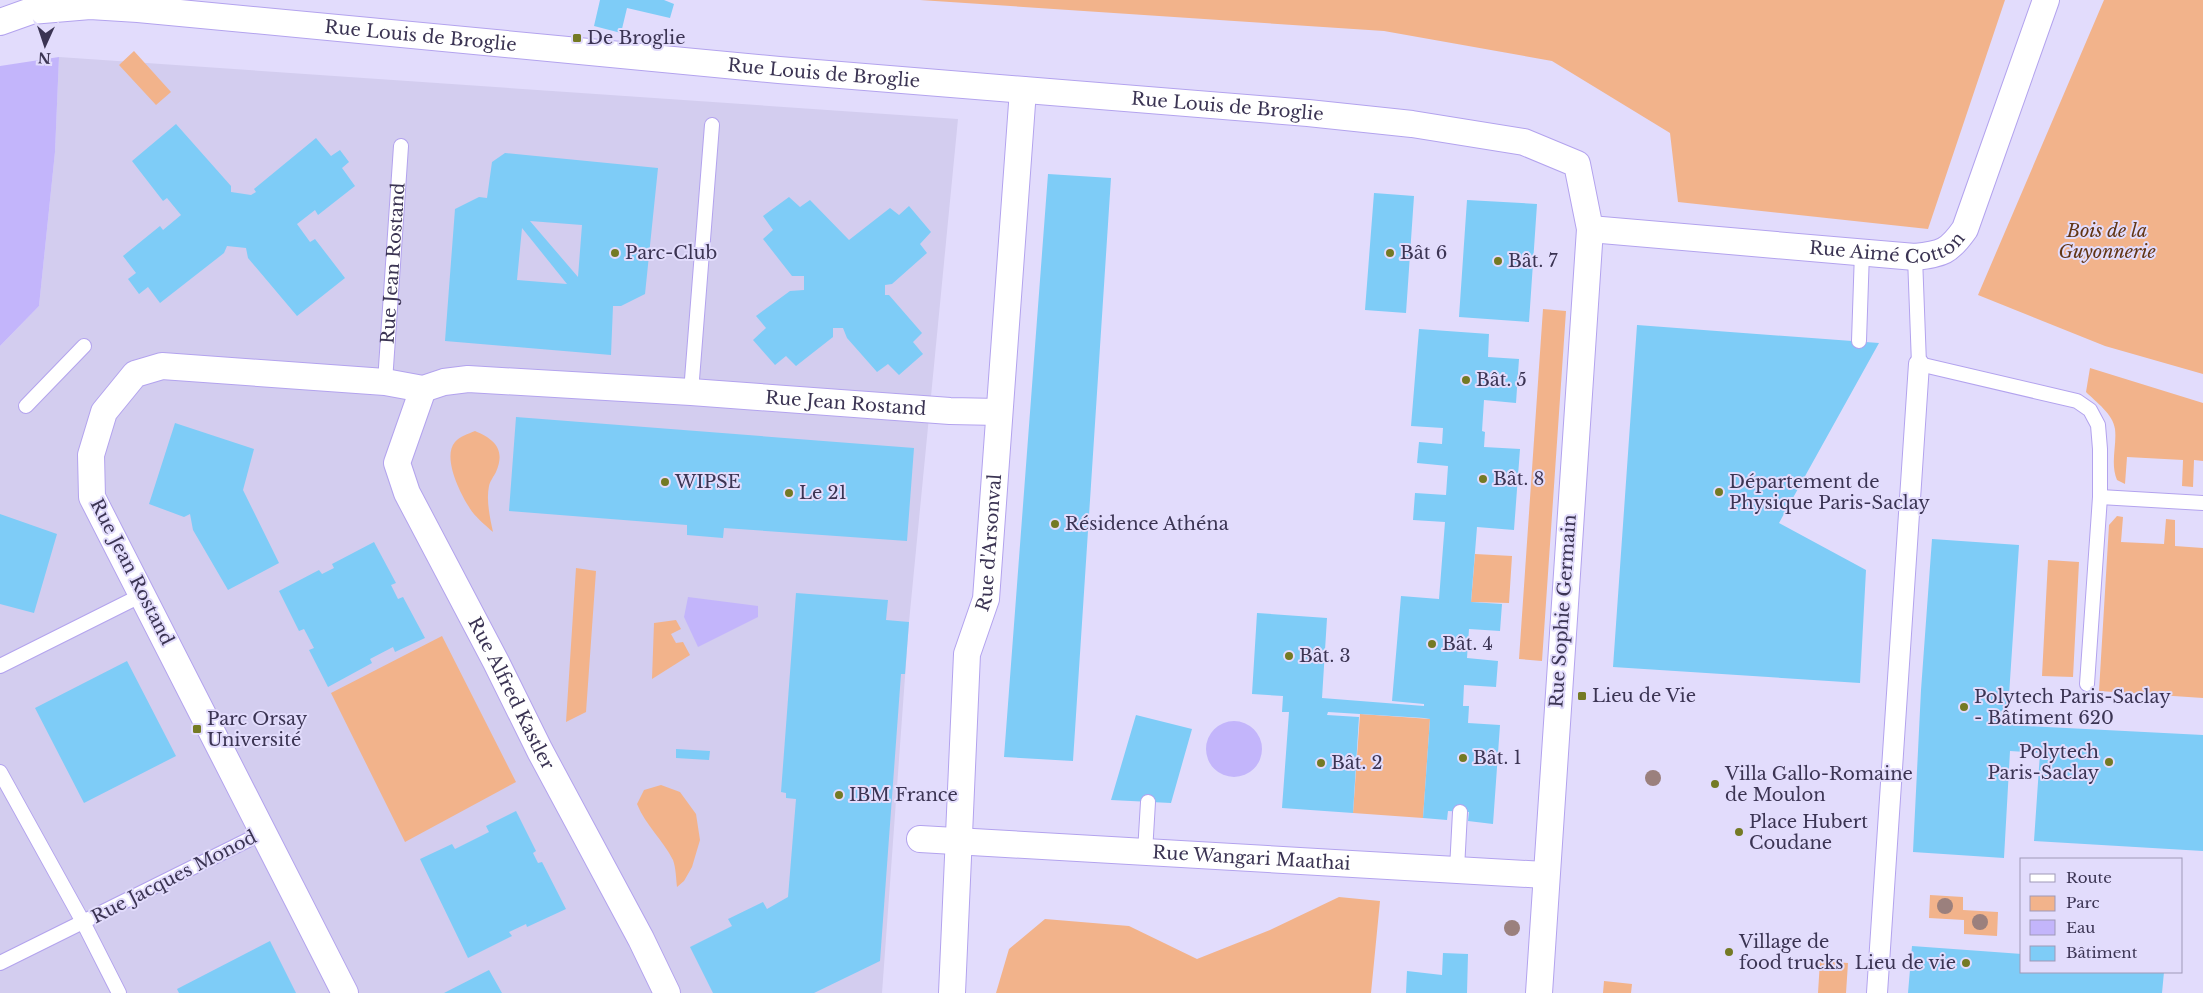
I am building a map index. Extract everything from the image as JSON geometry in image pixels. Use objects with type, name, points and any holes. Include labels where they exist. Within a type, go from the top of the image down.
[{"type":"street","name":"Rue Aimé Cotton","points":[[1590,229],[1915,257],[1940,254],[1958,240],[1966,229],[2046,0]]},
{"type":"street","name":"Rue Louis de Broglie","points":[[0,22],[31,6],[139,4],[772,69],[1308,113],[1412,124],[1524,142],[1577,164],[1590,229]]},
{"type":"street","name":"Rue d'Arsonval","points":[[952,993],[967,654],[986,598],[1023,90]]},
{"type":"street","name":"Rue Sophie Germain","points":[[1539,993],[1545,875],[1590,229]]},
{"type":"street","points":[[1877,993],[1920,364]]},
{"type":"street","name":"Rue Jean Rostand","points":[[346,993],[92,497],[91,454],[104,412],[135,374],[162,366],[385,382],[423,389],[444,382],[468,379],[690,392],[950,411],[999,412]]},
{"type":"street","name":"Rue Alfred Kastler","points":[[423,389],[397,463],[407,493],[641,939],[667,993]]},
{"type":"street","name":"Rue Wangari Maathai","points":[[920,839],[1545,875]]},
{"type":"lane","points":[[690,392],[712,125]]},
{"type":"lane","name":"Rue Jean Rostand","points":[[385,382],[401,146]]},
{"type":"lane","points":[[1859,341],[1862,252]]},
{"type":"lane","points":[[1915,257],[1920,364],[2077,401],[2090,410],[2098,425],[2100,497],[2087,684]]},
{"type":"lane","points":[[26,406],[84,346]]},
{"type":"lane","points":[[2100,497],[2203,503]]},
{"type":"lane","points":[[0,666],[142,595]]},
{"type":"lane","name":"Rue Jacques Monod","points":[[0,772],[84,922],[119,993]]},
{"type":"lane","points":[[1145,852],[1148,802]]},
{"type":"lane","points":[[1457,869],[1460,812]]},
{"type":"lane","name":"Rue Jacques Monod","points":[[0,963],[264,832]]},
{"type":"shaded area","points":[[59,57],[958,119],[909,622],[882,993],[0,993],[0,346],[39,306],[55,152]]},
{"type":"green space","points":[[920,0],[2005,0],[1928,229],[1678,202],[1670,133],[1552,61],[1384,31]]},
{"type":"green space","name":"Bois de la Guyonnerie","points":[[2104,0],[2203,0],[2203,374],[2105,346],[1978,295]]},
{"type":"green space","points":[[134,51],[171,92],[156,105],[119,65]]},
{"type":"green space","points":[[1543,309],[1566,311],[1542,661],[1519,659]]},
{"type":"green space","points":[[2090,368],[2203,403],[2203,461],[2194,460],[2193,487],[2182,486],[2183,460],[2127,457],[2125,484],[2117,480],[2114,467],[2114,424],[2108,413],[2086,392]]},
{"type":"green space","points":[[475,431],[493,441],[499,451],[499,464],[488,491],[493,532],[469,507],[457,484],[451,465],[450,457],[455,442]]},
{"type":"green space","points":[[2117,516],[2123,517],[2121,542],[2164,544],[2166,519],[2175,520],[2175,546],[2203,548],[2203,698],[2099,691],[2109,525]]},
{"type":"green space","points":[[1475,554],[1512,556],[1509,603],[1471,602]]},
{"type":"green space","points":[[2048,560],[2079,562],[2073,677],[2042,676]]},
{"type":"green space","points":[[576,568],[596,571],[586,712],[566,722]]},
{"type":"green space","points":[[676,620],[681,629],[671,634],[676,643],[683,642],[690,655],[652,679],[654,623]]},
{"type":"green space","points":[[442,636],[516,782],[405,842],[331,693]]},
{"type":"green space","points":[[1360,714],[1430,719],[1423,818],[1353,813]]},
{"type":"green space","points":[[661,785],[680,792],[696,814],[700,840],[692,867],[684,881],[677,887],[673,860],[637,804],[644,790]]},
{"type":"green space","points":[[1930,895],[1963,897],[1963,910],[1998,912],[1997,936],[1964,934],[1964,920],[1929,918]]},
{"type":"green space","points":[[1339,897],[1380,901],[1371,993],[996,993],[1009,949],[1045,919],[1129,926],[1197,959],[1270,930]]},
{"type":"green space","points":[[1820,961],[1848,963],[1846,993],[1818,993]]},
{"type":"green space","points":[[1604,981],[1632,984],[1631,993],[1603,993]]},
{"type":"water","points":[[59,57],[55,152],[39,306],[0,346],[0,66]]},
{"type":"water","points":[[688,597],[758,606],[758,617],[698,647],[684,617]]},
{"type":"water","points":[[1228,721],[1240,721],[1250,725],[1258,733],[1262,749],[1258,765],[1250,773],[1240,777],[1228,777],[1218,773],[1210,765],[1206,755],[1206,743],[1210,733],[1218,725]]},
{"type":"building","points":[[600,0],[664,0],[674,4],[670,18],[627,8],[621,33],[594,26]]},
{"type":"building","points":[[176,124],[231,186],[231,192],[251,195],[256,192],[254,189],[316,138],[331,156],[340,150],[349,162],[342,168],[355,186],[318,215],[315,210],[297,224],[310,242],[315,239],[345,278],[297,316],[248,258],[246,248],[227,246],[224,253],[160,303],[148,287],[139,294],[128,279],[136,273],[123,256],[160,226],[163,230],[181,215],[167,198],[163,201],[132,161]]},
{"type":"building","name":"Parc-Club","points":[[505,153],[658,168],[645,294],[621,306],[613,306],[611,355],[445,341],[455,209],[479,197],[487,198],[492,162]],"holes":[[[530,221],[582,225],[578,277]],[[522,228],[567,284],[517,280]]]},
{"type":"building","name":"Résidence Athéna","points":[[1048,174],[1111,178],[1073,761],[1004,757]]},
{"type":"building","name":"Bât 6","points":[[1374,193],[1414,196],[1406,313],[1365,310]]},
{"type":"building","name":"Parc-Club","points":[[789,197],[800,207],[810,200],[849,240],[890,208],[899,215],[909,206],[931,232],[920,244],[927,253],[892,284],[885,285],[885,295],[889,295],[922,333],[913,342],[923,354],[899,375],[888,364],[877,372],[847,338],[843,328],[833,328],[833,337],[796,366],[786,356],[775,365],[753,340],[766,328],[756,316],[790,291],[804,290],[804,276],[792,276],[763,239],[773,230],[763,216]]},
{"type":"building","name":"Bât. 7","points":[[1467,200],[1537,204],[1529,322],[1459,317]]},
{"type":"building","points":[[1637,325],[1879,343],[1779,523],[1866,570],[1860,683],[1613,667]]},
{"type":"building","points":[[1419,329],[1489,334],[1488,357],[1519,359],[1516,403],[1484,400],[1482,431],[1485,432],[1484,447],[1520,449],[1514,530],[1477,527],[1471,602],[1502,604],[1500,631],[1469,629],[1467,658],[1498,661],[1496,687],[1464,685],[1463,706],[1469,706],[1468,723],[1500,725],[1493,824],[1468,821],[1469,812],[1448,811],[1447,820],[1423,818],[1430,719],[1424,718],[1328,712],[1327,715],[1359,717],[1353,813],[1282,808],[1289,712],[1282,712],[1283,696],[1252,694],[1257,613],[1327,618],[1322,698],[1424,706],[1424,704],[1392,701],[1401,596],[1439,599],[1445,522],[1413,520],[1415,493],[1446,495],[1448,466],[1417,463],[1419,442],[1442,444],[1443,428],[1411,426]]},
{"type":"building","points":[[516,417],[914,448],[907,541],[724,528],[723,538],[687,535],[687,525],[509,511]]},
{"type":"building","points":[[175,423],[254,449],[243,490],[279,563],[228,590],[193,530],[190,514],[184,517],[149,504]]},
{"type":"building","points":[[0,514],[57,534],[34,613],[0,604]]},
{"type":"building","name":"Polytech Paris-Saclay - Bâtiment 620","points":[[1932,539],[2019,545],[2007,725],[2203,735],[2203,851],[2034,841],[2040,753],[2010,751],[2004,858],[1913,852],[1921,690]]},
{"type":"building","points":[[374,542],[396,583],[391,585],[398,599],[403,597],[425,638],[395,652],[393,647],[370,659],[372,663],[328,687],[309,650],[314,648],[304,629],[299,631],[279,591],[319,570],[322,574],[334,568],[332,564]]},
{"type":"building","name":"IBM France","points":[[796,593],[888,600],[886,620],[909,622],[905,674],[901,674],[880,961],[814,993],[713,993],[690,947],[732,926],[728,919],[763,902],[767,909],[788,897],[796,799],[786,798],[786,793],[781,792]]},
{"type":"building","points":[[127,661],[176,756],[84,803],[35,708]]},
{"type":"building","points":[[1136,715],[1192,729],[1171,803],[1111,800]]},
{"type":"building","points":[[676,749],[710,751],[709,760],[676,758]]},
{"type":"building","points":[[516,811],[536,851],[533,853],[538,863],[542,862],[566,909],[527,927],[526,924],[509,932],[512,936],[468,958],[420,859],[452,844],[455,849],[489,832],[486,826]]},
{"type":"building","points":[[270,941],[296,993],[179,993],[177,989]]},
{"type":"building","name":"Lieu de vie","points":[[1912,946],[2020,954],[2020,973],[2164,973],[2162,993],[1908,993]]},
{"type":"building","points":[[1443,953],[1468,954],[1467,993],[1406,993],[1407,971],[1442,975]]},
{"type":"building","points":[[489,970],[502,993],[444,993]]},
{"type":"place","name":"De Broglie","points":[[577,38]]},
{"type":"place","name":"Parc-Club","points":[[615,253]]},
{"type":"place","name":"Bât 6","points":[[1390,253]]},
{"type":"place","name":"Bât. 7","points":[[1498,261]]},
{"type":"place","name":"Bât. 5","points":[[1466,380]]},
{"type":"place","name":"Bât. 8","points":[[1483,479]]},
{"type":"place","name":"WIPSE","points":[[665,482]]},
{"type":"place","name":"Département de Physique Paris-Saclay","points":[[1719,492]]},
{"type":"place","name":"Le 21","points":[[789,493]]},
{"type":"place","name":"Résidence Athéna","points":[[1055,524]]},
{"type":"place","name":"Bât. 4","points":[[1432,644]]},
{"type":"place","name":"Bât. 3","points":[[1289,656]]},
{"type":"place","name":"Lieu de Vie","points":[[1582,696]]},
{"type":"place","name":"Polytech Paris-Saclay - Bâtiment 620","points":[[1964,707]]},
{"type":"place","name":"Parc Orsay Université","points":[[197,729]]},
{"type":"place","name":"Bât. 1","points":[[1463,758]]},
{"type":"place","name":"Polytech Paris-Saclay","points":[[2109,762]]},
{"type":"place","name":"Bât. 2","points":[[1321,763]]},
{"type":"place","name":"Villa Gallo-Romaine de Moulon","points":[[1715,784]]},
{"type":"place","name":"IBM France","points":[[839,795]]},
{"type":"place","name":"Place Hubert Coudane","points":[[1739,832]]},
{"type":"place","name":"Village de food trucks","points":[[1729,952]]},
{"type":"place","name":"Lieu de vie","points":[[1966,963]]}]
